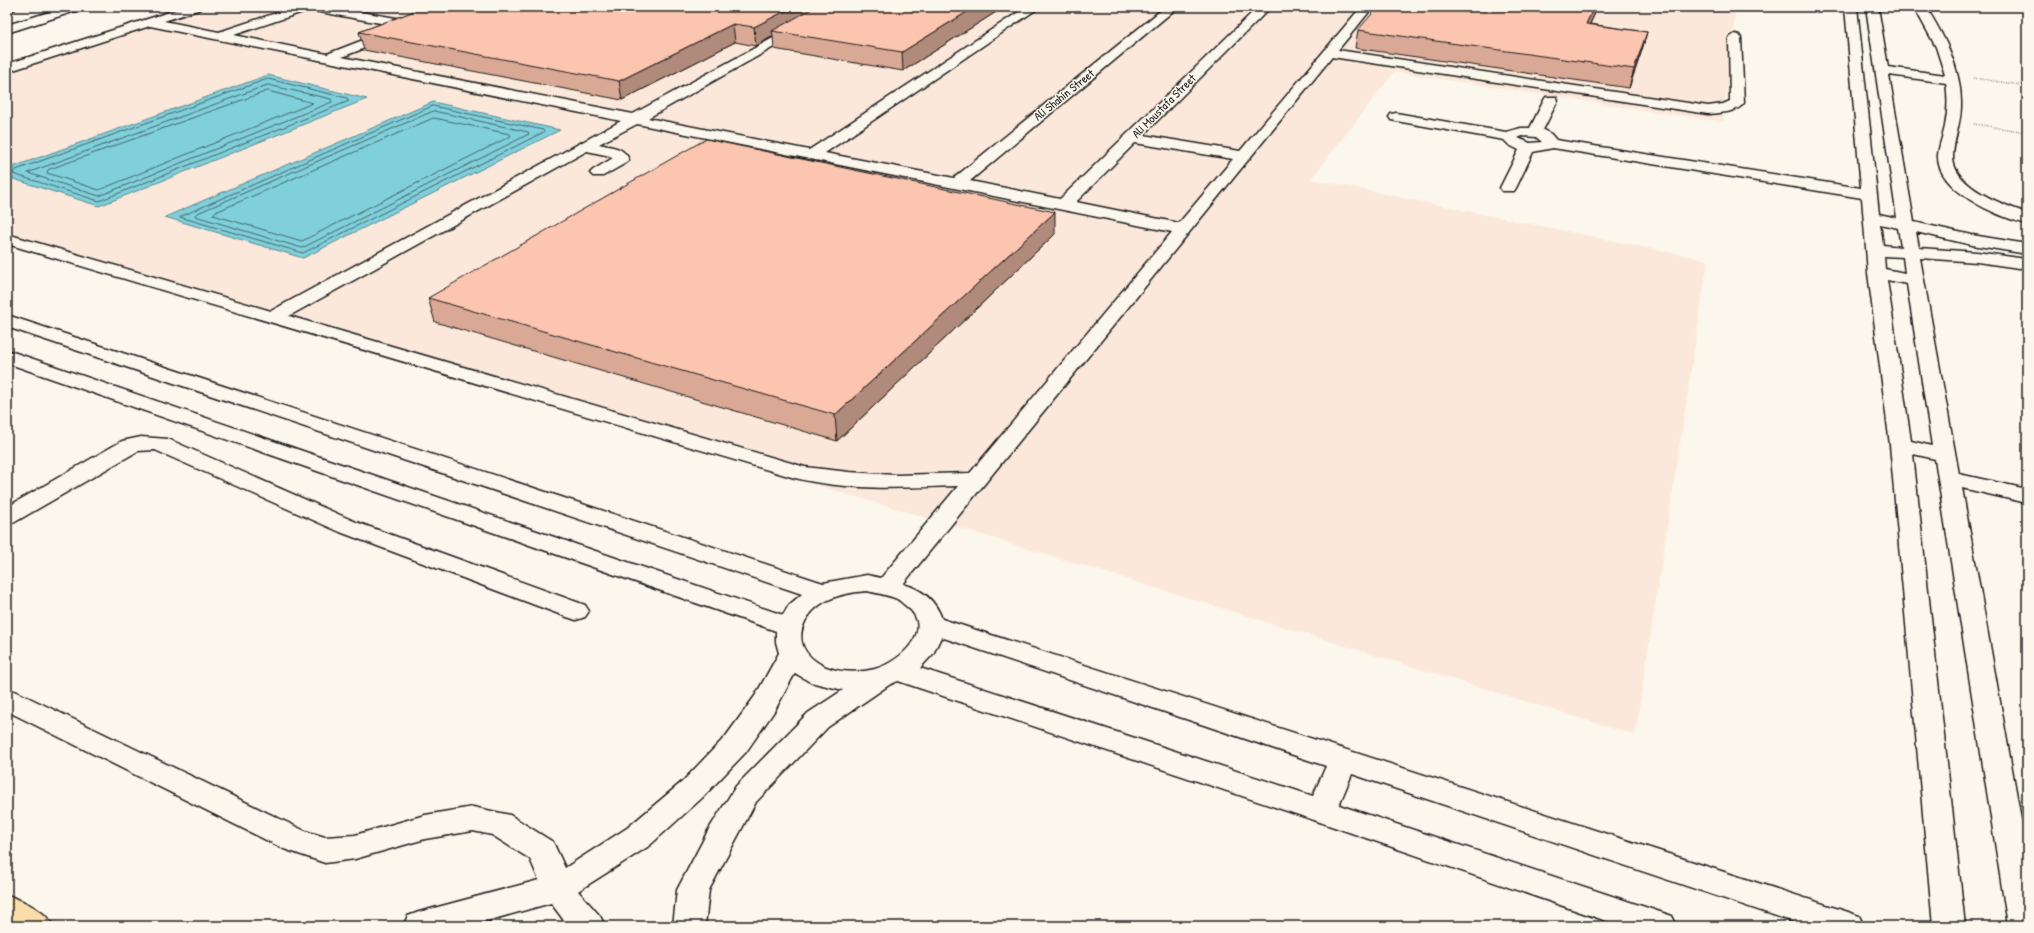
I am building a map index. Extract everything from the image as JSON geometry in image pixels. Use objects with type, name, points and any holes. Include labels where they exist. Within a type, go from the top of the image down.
[{"type":"main road","points":[[7,909],[37,926]]},
{"type":"street","points":[[7,8],[20,8],[44,12],[78,7]]},
{"type":"street","points":[[7,29],[78,7]]},
{"type":"street","points":[[7,68],[197,7]]},
{"type":"street","points":[[219,36],[304,7]]},
{"type":"street","points":[[312,7],[413,24]]},
{"type":"street","points":[[272,318],[634,118],[839,7]]},
{"type":"street","points":[[811,155],[1034,7]]},
{"type":"street","name":"Ali Shahin Street","points":[[957,184],[1172,7]]},
{"type":"street","name":"Ali Moustafa Street","points":[[1064,205],[1265,7]]},
{"type":"street","points":[[889,585],[1367,7]]},
{"type":"street","points":[[1851,7],[1881,202],[1906,224],[1912,253],[1948,478],[2024,926]]},
{"type":"street","points":[[1872,7],[1882,68],[1881,202],[1875,250],[1901,444],[1949,926]]},
{"type":"street","points":[[1920,7],[1939,38],[1951,76],[1953,121],[1946,153],[1946,166],[1954,180],[1976,196],[2009,213],[2027,219]]},
{"type":"street","points":[[327,58],[426,20]]},
{"type":"street","points":[[149,22],[1184,229]]},
{"type":"street","points":[[1329,53],[1713,109],[1726,108],[1737,103],[1735,38]]},
{"type":"street","points":[[1882,68],[1951,76]]},
{"type":"street","points":[[1535,133],[1551,100]]},
{"type":"street","points":[[1396,117],[1509,137],[1521,132],[1535,133],[1548,138],[1550,143]]},
{"type":"street","points":[[1509,137],[1512,142],[1528,147],[1543,147],[1550,143],[1881,202],[1906,224],[1998,252],[2027,264]]},
{"type":"street","points":[[1132,138],[1244,156]]},
{"type":"street","points":[[584,146],[615,152],[620,156],[621,160],[598,173]]},
{"type":"street","points":[[1508,188],[1528,147]]},
{"type":"street","points":[[7,239],[803,473],[849,479],[895,482],[977,479]]},
{"type":"street","points":[[1875,250],[1912,253],[1998,252],[2027,249]]},
{"type":"street","points":[[1877,273],[1916,280]]},
{"type":"street","points":[[7,320],[823,592]]},
{"type":"street","points":[[7,356],[791,640],[803,666],[819,675],[839,680],[861,680],[890,674],[1322,811],[1661,926]]},
{"type":"street","points":[[7,517],[130,446],[141,442],[151,442],[160,444],[348,526],[576,611]]},
{"type":"street","points":[[1901,444],[1945,455]]},
{"type":"street","points":[[1948,478],[2027,496]]},
{"type":"street","points":[[419,926],[558,888],[638,837],[692,790],[736,744],[765,703],[791,640],[796,613],[807,601],[823,592],[844,585],[867,583],[889,585],[906,591],[919,600],[928,612],[932,625],[930,637],[924,650],[913,661],[818,720],[784,753],[746,794],[720,838],[693,890],[689,926]]},
{"type":"street","points":[[932,625],[1848,926]]},
{"type":"street","points":[[7,699],[295,840],[325,850],[355,847],[425,827],[473,819],[499,824],[542,851],[558,888],[575,912],[589,926]]},
{"type":"street","points":[[1322,811],[1343,760]]},
{"type":"path","points":[[1951,76],[2027,86]]},
{"type":"path","points":[[1953,121],[2027,132]]},
{"type":"shaded area","points":[[178,7],[1736,7],[1723,122],[1394,72],[1311,179],[1708,260],[1635,735],[941,522],[7,245],[7,62]]},
{"type":"water","points":[[268,75],[367,99],[99,206],[7,177],[7,169]]},
{"type":"water","points":[[433,102],[560,130],[303,258],[165,217]]},
{"type":"building","points":[[425,7],[793,7],[754,27],[733,24],[619,81],[359,32]]},
{"type":"building","points":[[815,7],[975,7],[902,52],[772,31]]},
{"type":"building","points":[[1378,7],[1594,7],[1586,24],[1647,32],[1634,69],[1358,30]]},
{"type":"building","points":[[706,139],[1055,212],[835,415],[428,298]]}]
